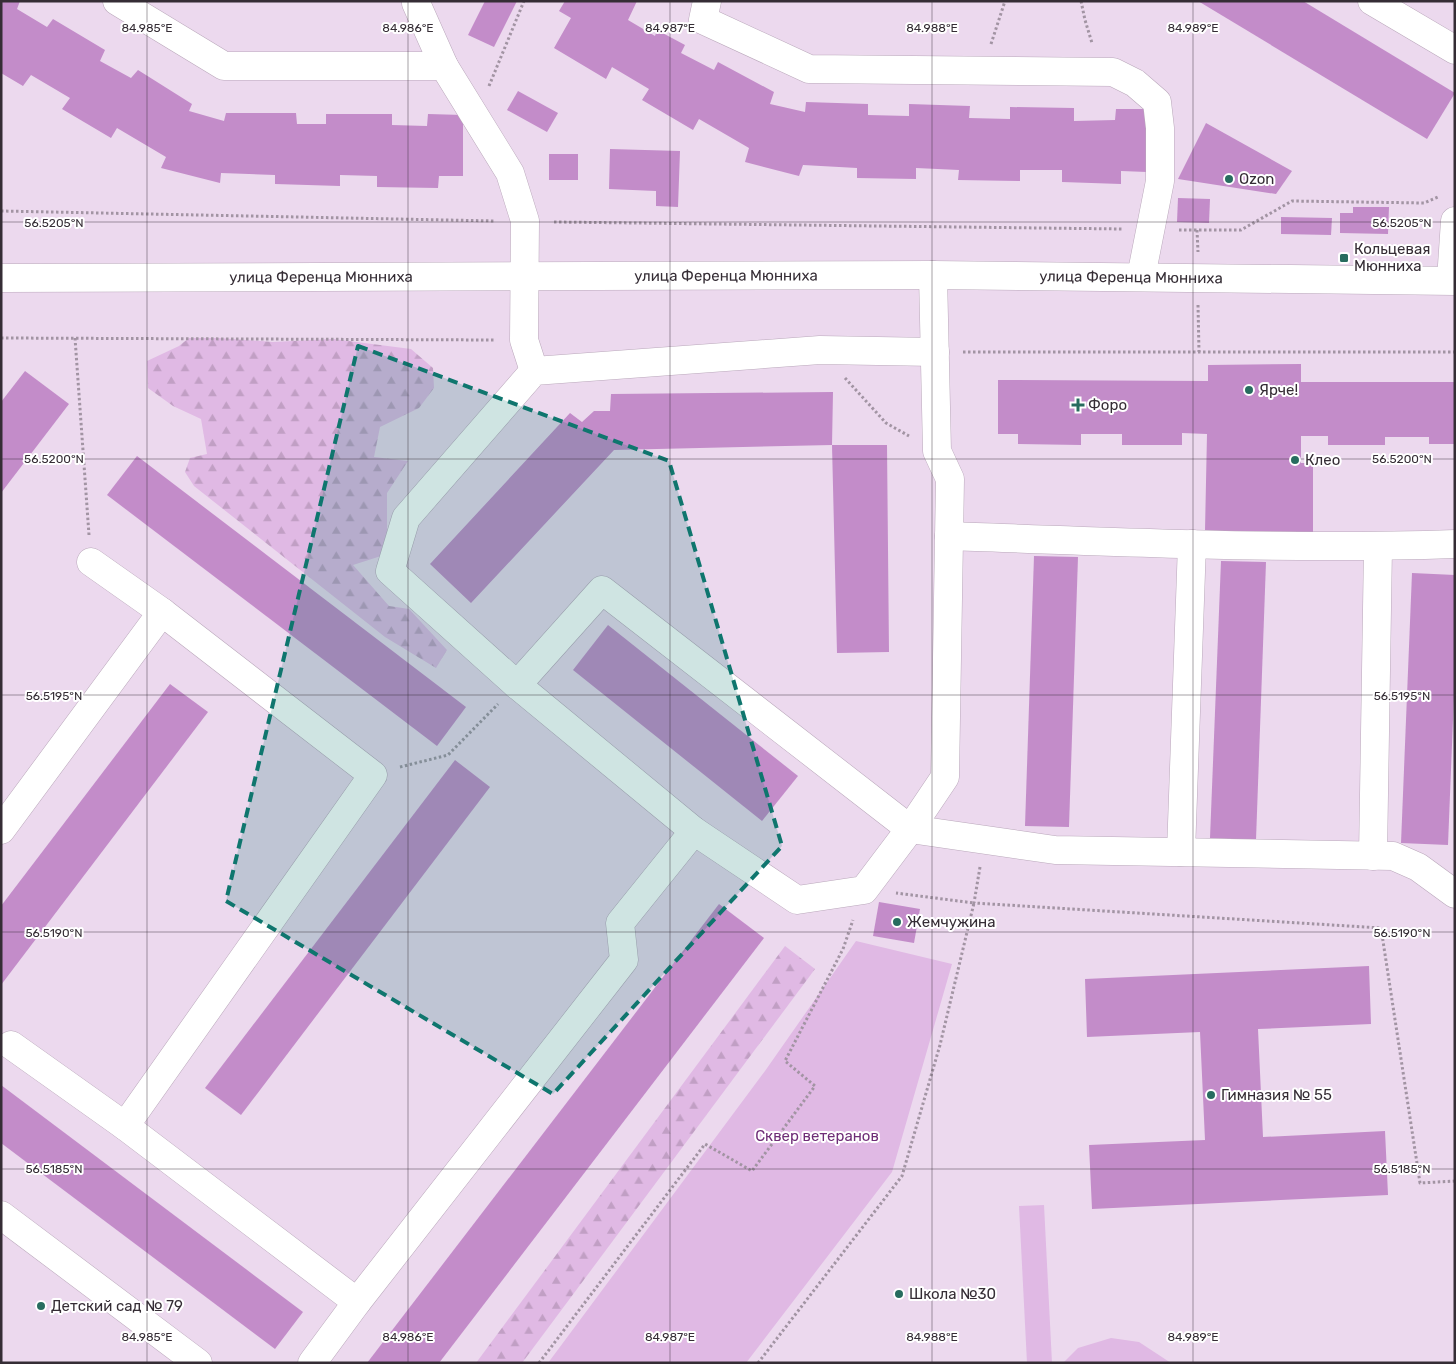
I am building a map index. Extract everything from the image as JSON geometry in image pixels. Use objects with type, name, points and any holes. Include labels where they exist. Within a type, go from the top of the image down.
[{"type":"street","points":[[117,1],[224,66],[444,66]]},
{"type":"street","points":[[707,1],[703,20],[809,69],[1113,72],[1135,82],[1157,102],[1160,128],[1160,182],[1141,277]]},
{"type":"street","points":[[1372,1],[1455,50]]},
{"type":"street","points":[[415,2],[444,66],[510,173],[526,221],[524,340],[534,371]]},
{"type":"street","points":[[1453,280],[1455,221]]},
{"type":"street","points":[[933,275],[935,352],[936,451],[950,479],[945,777],[910,829],[864,890],[797,900],[694,831],[517,685],[390,572],[406,518],[534,371],[820,350],[935,352]]},
{"type":"street","name":"улица Ференца Мюнниха","points":[[1,278],[933,275],[1453,280]]},
{"type":"street","points":[[949,536],[1192,544],[1378,547],[1455,544]]},
{"type":"street","points":[[1181,852],[1192,544]]},
{"type":"street","points":[[1373,856],[1378,547]]},
{"type":"street","points":[[91,562],[162,612],[373,774],[125,1126]]},
{"type":"street","points":[[517,685],[602,590],[910,829],[1055,850],[1393,856],[1418,867],[1455,894]]},
{"type":"street","points":[[1,830],[162,612]]},
{"type":"street","points":[[312,1363],[357,1302],[624,960],[620,923],[694,831]]},
{"type":"street","points":[[11,1045],[125,1126],[357,1302]]},
{"type":"street","points":[[1,1215],[198,1363]]},
{"type":"path","points":[[476,118],[524,1]]},
{"type":"path","points":[[982,71],[1005,1]]},
{"type":"path","points":[[1081,1],[1092,42],[1113,72]]},
{"type":"path","points":[[1,211],[526,221],[1241,230],[1292,201],[1424,203],[1440,197]]},
{"type":"path","points":[[1,338],[524,340]]},
{"type":"path","points":[[75,338],[91,562]]},
{"type":"path","points":[[820,350],[886,423],[936,451]]},
{"type":"path","points":[[935,352],[1455,352]]},
{"type":"path","points":[[373,774],[448,755],[517,685]]},
{"type":"path","points":[[758,1363],[902,1176],[940,1045],[974,903],[985,840]]},
{"type":"path","points":[[539,1363],[705,1144],[752,1171],[815,1086],[785,1061],[843,949],[864,890],[974,903],[1380,928],[1420,1183],[1455,1181]]},
{"type":"highlighted area","points":[[358,346],[669,461],[782,846],[553,1094],[226,901]]},
{"type":"green space","points":[[189,338],[273,342],[333,339],[411,349],[433,368],[434,388],[419,408],[380,427],[374,457],[408,461],[387,493],[387,532],[381,556],[353,565],[389,606],[409,609],[447,650],[436,668],[385,637],[194,486],[185,472],[190,458],[207,454],[201,419],[173,406],[148,388],[147,361],[179,346]]},
{"type":"green space","name":"Сквер ветеранов","points":[[856,941],[952,964],[892,1172],[746,1363],[548,1363],[765,1071]]},
{"type":"green space","points":[[785,946],[815,969],[522,1363],[476,1363]]},
{"type":"green space","points":[[1044,1205],[1052,1363],[1027,1363],[1019,1206]]},
{"type":"green space","points":[[1111,1338],[1139,1342],[1171,1363],[1063,1363],[1078,1348]]},
{"type":"building","points":[[1,1],[20,1],[17,9],[47,27],[53,19],[105,50],[100,61],[131,78],[138,70],[192,104],[189,111],[224,121],[226,113],[296,113],[297,124],[326,124],[326,114],[392,114],[392,125],[427,126],[428,114],[463,115],[463,176],[439,176],[438,188],[377,187],[377,176],[340,175],[340,186],[275,184],[275,175],[221,173],[220,183],[161,168],[166,157],[117,128],[111,138],[62,109],[70,98],[31,75],[23,86],[1,73]]},
{"type":"building","points":[[485,1],[517,1],[494,47],[468,35]]},
{"type":"building","points":[[565,1],[637,1],[628,20],[655,36],[657,30],[685,45],[681,53],[714,70],[718,62],[774,92],[770,104],[805,112],[806,102],[868,104],[868,115],[909,116],[909,104],[970,106],[969,118],[1010,119],[1010,107],[1074,108],[1074,121],[1115,120],[1116,109],[1147,109],[1147,172],[1121,171],[1121,184],[1062,182],[1062,170],[1020,170],[1020,181],[958,180],[959,170],[916,168],[916,179],[857,178],[857,168],[803,165],[799,176],[745,162],[749,148],[699,119],[693,130],[642,100],[649,89],[612,67],[606,79],[554,48],[571,18],[559,11]]},
{"type":"building","points":[[1198,1],[1303,1],[1455,93],[1427,139]]},
{"type":"building","points":[[518,91],[558,113],[547,132],[507,110]]},
{"type":"building","points":[[1206,123],[1292,171],[1276,194],[1178,179]]},
{"type":"building","points":[[610,149],[680,151],[678,207],[656,206],[656,191],[609,189]]},
{"type":"building","points":[[549,154],[578,154],[578,180],[549,180]]},
{"type":"building","points":[[1178,198],[1210,199],[1209,223],[1177,222]]},
{"type":"building","points":[[1353,207],[1389,207],[1388,234],[1340,233],[1340,213],[1353,213]]},
{"type":"building","points":[[1281,217],[1332,218],[1331,235],[1281,234]]},
{"type":"building","points":[[1301,364],[1301,382],[1455,382],[1455,444],[1429,444],[1429,437],[1385,437],[1385,445],[1328,445],[1328,436],[1301,436],[1301,463],[1313,463],[1313,532],[1205,531],[1207,434],[1182,433],[1182,445],[1122,445],[1122,434],[1081,434],[1081,445],[1018,444],[1018,434],[998,434],[998,380],[1208,381],[1208,365]]},
{"type":"building","points":[[25,371],[69,404],[1,493],[1,402]]},
{"type":"building","points":[[833,392],[832,445],[614,450],[471,603],[430,564],[570,413],[582,422],[594,411],[610,411],[611,394]]},
{"type":"building","points":[[832,445],[887,445],[889,652],[837,653]]},
{"type":"building","points":[[137,456],[466,707],[437,746],[107,495]]},
{"type":"building","points":[[1034,556],[1078,557],[1069,827],[1025,826]]},
{"type":"building","points":[[1221,561],[1266,562],[1256,840],[1210,838]]},
{"type":"building","points":[[1412,573],[1455,575],[1455,669],[1448,845],[1401,843]]},
{"type":"building","points":[[608,625],[798,776],[762,821],[573,670]]},
{"type":"building","points":[[170,684],[208,712],[1,985],[1,906]]},
{"type":"building","points":[[455,760],[490,787],[241,1115],[205,1088]]},
{"type":"building","name":"Жемчужина","points":[[879,902],[920,909],[914,943],[873,936]]},
{"type":"building","points":[[719,904],[764,938],[439,1363],[367,1363]]},
{"type":"building","points":[[1369,966],[1371,1024],[1258,1029],[1263,1137],[1385,1131],[1388,1195],[1092,1209],[1089,1145],[1205,1140],[1200,1032],[1087,1037],[1085,979]]},
{"type":"building","points":[[1,1085],[303,1312],[275,1349],[1,1143]]},
{"type":"place","name":"Ozon","points":[[1229,179]]},
{"type":"place","name":"Кольцевая Мюнниха","points":[[1344,258]]},
{"type":"place","name":"Ярче!","points":[[1249,390]]},
{"type":"place","name":"Форо","points":[[1078,405]]},
{"type":"place","name":"Клео","points":[[1295,460]]},
{"type":"place","name":"Жемчужина","points":[[897,922]]},
{"type":"place","name":"Гимназия № 55","points":[[1211,1095]]},
{"type":"place","name":"Школа №30","points":[[899,1294]]},
{"type":"place","name":"Детский сад № 79","points":[[41,1306]]}]
